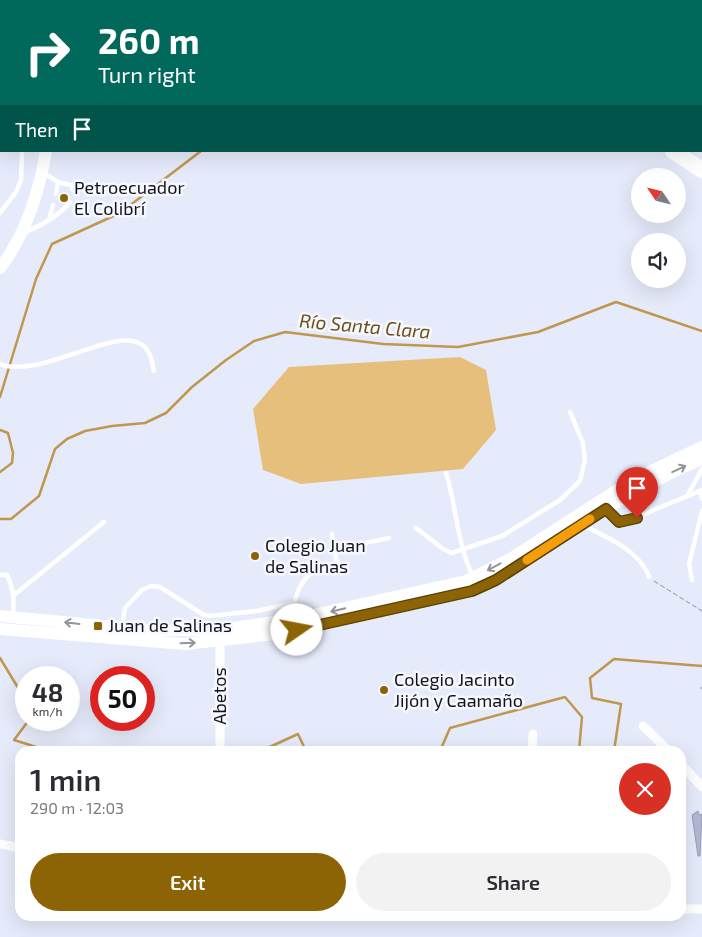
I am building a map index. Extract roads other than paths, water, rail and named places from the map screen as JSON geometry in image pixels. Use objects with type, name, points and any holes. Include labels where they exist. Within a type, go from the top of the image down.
[{"type":"highway","points":[[675,152],[702,170]]},
{"type":"main road","points":[[0,268],[20,234],[35,200],[43,172],[46,152]]},
{"type":"main road","points":[[0,616],[164,631],[296,625],[474,577],[512,558],[603,504],[670,460],[702,447]]},
{"type":"main road","points":[[6,629],[185,644],[220,641],[472,591],[496,580],[580,525],[603,504],[702,459]]},
{"type":"street","name":"Abetos","points":[[220,641],[220,746]]},
{"type":"street","points":[[643,726],[664,746]]},
{"type":"street","points":[[532,746],[533,734]]},
{"type":"street","points":[[686,769],[702,787]]},
{"type":"street","points":[[0,844],[15,847]]},
{"type":"street","points":[[686,909],[702,909]]},
{"type":"lane","points":[[0,212],[16,192],[21,180],[22,152]]},
{"type":"lane","points":[[43,172],[58,182],[71,185],[73,190]]},
{"type":"lane","points":[[56,194],[58,182]]},
{"type":"lane","points":[[20,234],[49,220],[64,210],[70,202]]},
{"type":"lane","points":[[49,220],[53,205]]},
{"type":"lane","points":[[0,364],[12,368],[55,361],[103,344],[124,341],[143,345],[148,351],[154,371]]},
{"type":"lane","points":[[416,528],[443,549],[452,553],[502,536],[572,490],[580,481],[585,460],[583,443],[570,412]]},
{"type":"lane","points":[[687,496],[702,468]]},
{"type":"lane","points":[[446,473],[454,497],[464,548],[474,577]]},
{"type":"lane","points":[[603,504],[619,522],[625,522],[701,490],[702,498]]},
{"type":"lane","points":[[692,580],[690,564],[702,511]]},
{"type":"lane","points":[[14,595],[104,522]]},
{"type":"lane","points":[[580,525],[599,533],[638,558],[646,566],[649,577]]},
{"type":"lane","points":[[296,625],[294,603],[298,590],[312,573],[337,564],[332,534]]},
{"type":"lane","points":[[335,549],[389,538]]},
{"type":"lane","points":[[0,575],[6,575],[14,595],[13,616],[6,629]]},
{"type":"lane","points":[[122,628],[125,608],[142,590],[151,586],[160,587],[204,615],[210,616],[257,611],[294,603]]},
{"type":"waterway","points":[[0,397],[36,279],[52,244],[120,213],[200,152]]},
{"type":"waterway","name":"Río Santa Clara","points":[[0,519],[11,519],[39,496],[55,449],[67,439],[85,431],[145,423],[166,413],[192,387],[226,360],[254,341],[285,332],[383,344],[458,347],[538,332],[616,302],[702,331]]},
{"type":"waterway","name":"Río Santa Clara","points":[[0,430],[8,433],[13,453],[12,463],[0,472]]},
{"type":"waterway","points":[[0,658],[15,683]]},
{"type":"waterway","points":[[615,746],[621,704],[592,698],[590,678],[614,659],[702,666]]},
{"type":"waterway","points":[[442,746],[450,728],[565,697],[582,717],[579,746]]},
{"type":"waterway","points":[[21,731],[14,740],[33,746]]},
{"type":"waterway","points":[[272,746],[298,734],[304,746]]},
{"type":"place","name":"Petroecuador El Colibrí","points":[[64,198]]},
{"type":"place","name":"Colegio Juan de Salinas","points":[[255,556]]},
{"type":"place","name":"Juan de Salinas","points":[[98,626]]},
{"type":"place","name":"Colegio Jacinto Jijón y Caamaño","points":[[384,690]]}]
